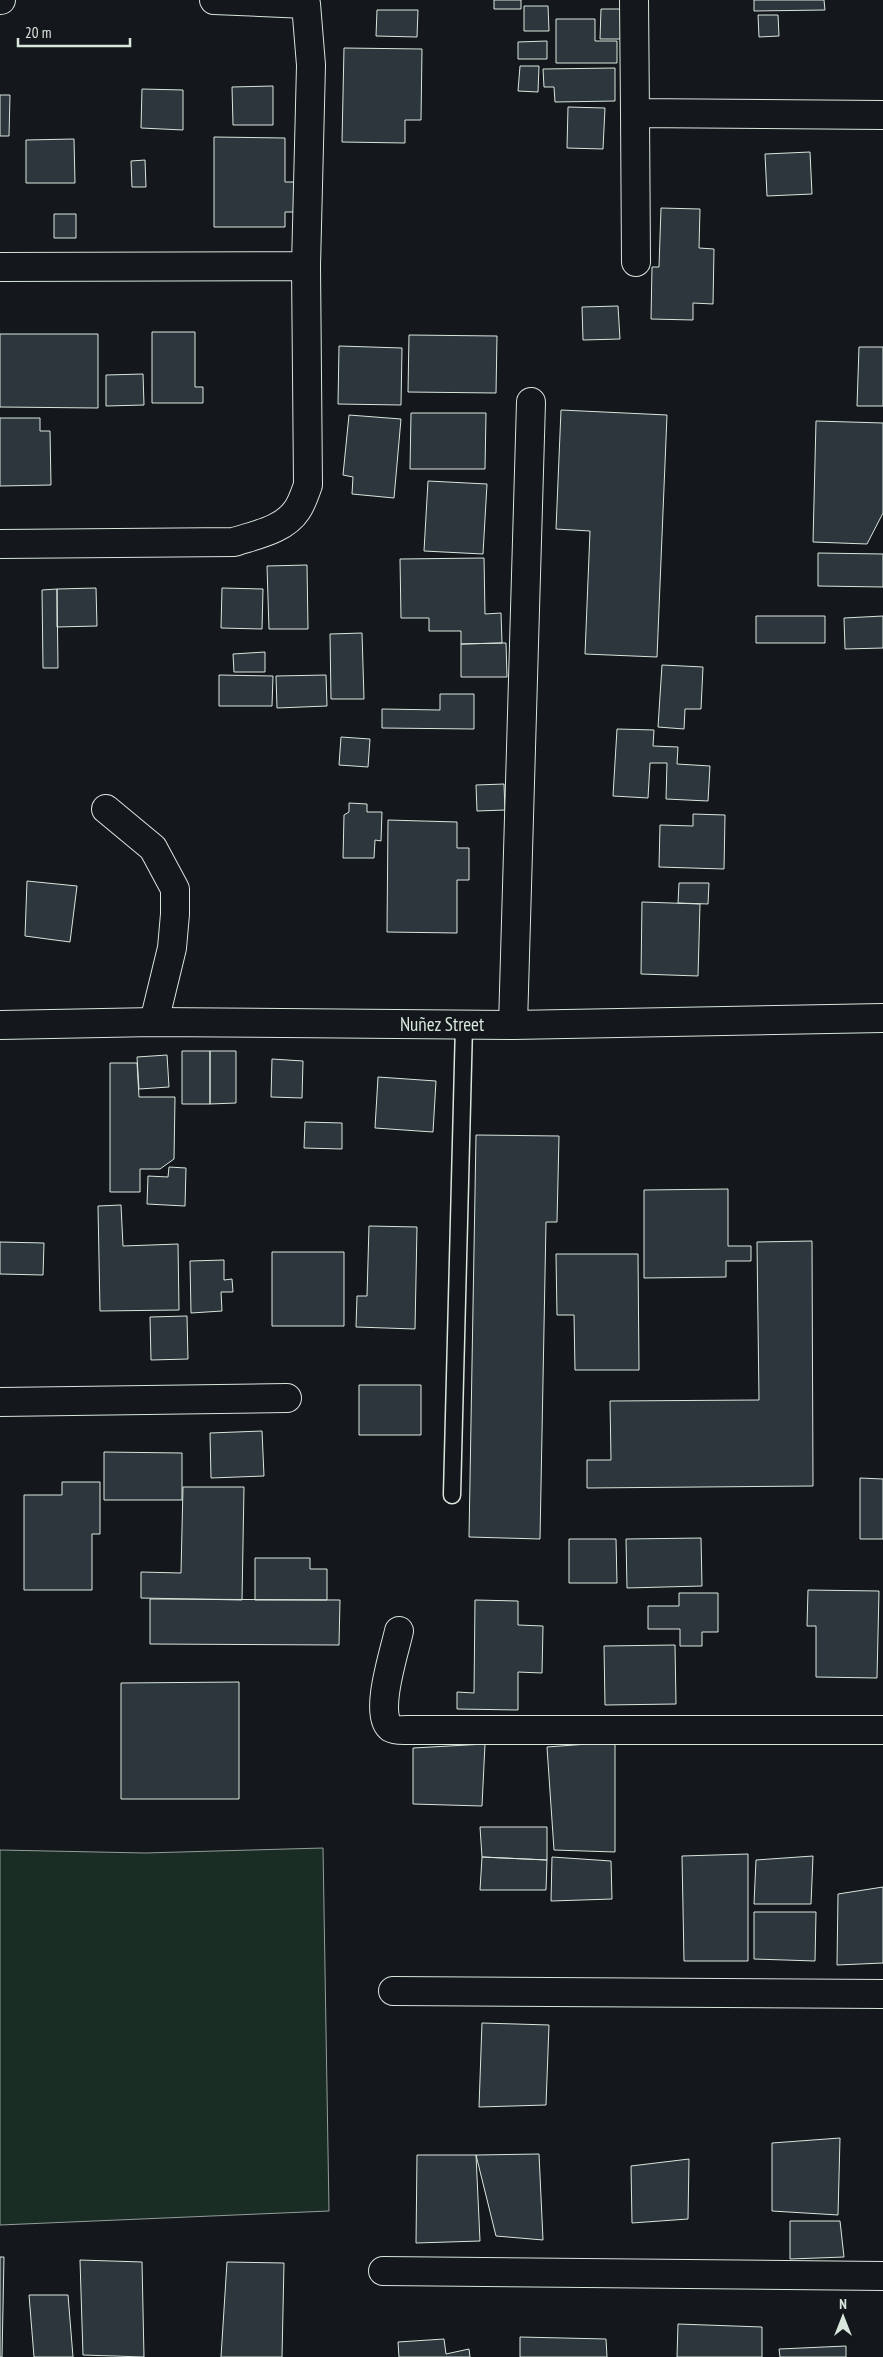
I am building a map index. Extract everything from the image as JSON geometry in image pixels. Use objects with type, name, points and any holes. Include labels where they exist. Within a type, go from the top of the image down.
[{"type":"street","points":[[0,544],[234,542],[265,532],[285,522],[296,511],[308,485],[306,266],[311,65],[306,2],[214,0]]},
{"type":"street","points":[[634,0],[636,262]]},
{"type":"street","points":[[635,113],[883,115]]},
{"type":"street","points":[[0,267],[306,266]]},
{"type":"street","points":[[513,1025],[531,402]]},
{"type":"street","points":[[106,809],[153,848],[175,889],[172,948],[154,1022]]},
{"type":"street","name":"Nuñez Street","points":[[0,1025],[154,1022],[513,1025],[883,1018]]},
{"type":"street","points":[[0,1402],[287,1398]]},
{"type":"street","points":[[399,1631],[382,1706],[385,1721],[392,1729],[883,1730]]},
{"type":"street","points":[[393,1991],[883,1994]]},
{"type":"street","points":[[383,2271],[883,2276]]},
{"type":"lane","points":[[452,1495],[464,1025]]},
{"type":"green space","points":[[323,1848],[329,2211],[0,2225],[0,1850],[145,1853]]},
{"type":"building","points":[[494,0],[521,0],[521,9],[494,9]]},
{"type":"building","points":[[754,0],[824,0],[825,10],[754,11]]},
{"type":"building","points":[[524,6],[548,6],[549,31],[524,31]]},
{"type":"building","points":[[601,9],[633,9],[633,39],[600,39]]},
{"type":"building","points":[[377,10],[418,10],[417,37],[376,36]]},
{"type":"building","points":[[758,15],[778,15],[779,36],[759,37]]},
{"type":"building","points":[[556,19],[595,19],[595,41],[617,41],[617,63],[556,63]]},
{"type":"building","points":[[547,41],[547,59],[518,59],[518,42]]},
{"type":"building","points":[[344,48],[422,49],[421,120],[405,120],[405,143],[342,142]]},
{"type":"building","points":[[520,66],[539,66],[538,92],[518,91]]},
{"type":"building","points":[[615,68],[615,101],[555,102],[554,87],[544,87],[543,69]]},
{"type":"building","points":[[273,86],[273,125],[233,125],[232,87]]},
{"type":"building","points":[[142,89],[183,90],[183,130],[141,128]]},
{"type":"building","points":[[0,95],[10,95],[9,136],[0,136]]},
{"type":"building","points":[[568,107],[605,108],[603,149],[567,148]]},
{"type":"building","points":[[214,137],[285,138],[285,182],[296,182],[296,212],[285,212],[285,227],[214,227]]},
{"type":"building","points":[[74,139],[75,183],[26,183],[26,140]]},
{"type":"building","points":[[810,152],[812,194],[767,196],[765,154]]},
{"type":"building","points":[[145,160],[146,187],[132,187],[131,161]]},
{"type":"building","points":[[661,208],[700,209],[699,248],[714,249],[713,304],[693,303],[693,320],[651,319],[652,267],[659,267]]},
{"type":"building","points":[[54,214],[76,214],[76,238],[54,238]]},
{"type":"building","points":[[618,306],[620,339],[583,340],[582,307]]},
{"type":"building","points":[[152,332],[195,332],[195,387],[203,387],[203,403],[152,403]]},
{"type":"building","points":[[0,334],[98,334],[98,408],[0,407]]},
{"type":"building","points":[[409,335],[497,336],[496,393],[408,392]]},
{"type":"building","points":[[339,346],[402,348],[401,405],[338,404]]},
{"type":"building","points":[[859,347],[883,347],[883,406],[857,406]]},
{"type":"building","points":[[143,374],[144,405],[106,406],[106,375]]},
{"type":"building","points":[[561,410],[667,415],[657,657],[585,654],[590,531],[556,529]]},
{"type":"building","points":[[411,413],[486,413],[485,469],[410,469]]},
{"type":"building","points":[[349,415],[401,419],[394,498],[352,494],[353,477],[343,475]]},
{"type":"building","points":[[0,418],[40,418],[40,431],[50,431],[51,485],[0,486]]},
{"type":"building","points":[[816,421],[883,423],[883,513],[867,544],[813,542]]},
{"type":"building","points":[[428,481],[487,484],[483,554],[424,551]]},
{"type":"building","points":[[818,553],[883,554],[883,587],[818,586]]},
{"type":"building","points":[[484,558],[485,614],[501,613],[502,643],[461,644],[461,631],[429,631],[429,618],[401,618],[400,559]]},
{"type":"building","points":[[307,565],[308,629],[269,629],[267,566]]},
{"type":"building","points":[[96,588],[97,626],[57,627],[57,589]]},
{"type":"building","points":[[222,588],[263,589],[262,629],[221,628]]},
{"type":"building","points":[[57,589],[58,668],[43,668],[42,590]]},
{"type":"building","points":[[756,616],[825,616],[825,643],[756,643]]},
{"type":"building","points":[[883,616],[883,648],[845,649],[844,618]]},
{"type":"building","points":[[362,633],[364,699],[331,699],[330,634]]},
{"type":"building","points":[[506,643],[507,677],[461,677],[461,644]]},
{"type":"building","points":[[265,652],[265,672],[234,672],[233,654]]},
{"type":"building","points":[[662,665],[703,667],[701,709],[685,709],[684,729],[658,727]]},
{"type":"building","points":[[219,675],[273,676],[272,706],[219,706]]},
{"type":"building","points":[[326,675],[327,706],[277,708],[276,676]]},
{"type":"building","points":[[440,694],[474,694],[474,729],[382,728],[382,709],[440,710]]},
{"type":"building","points":[[617,729],[654,730],[653,746],[678,747],[677,764],[710,766],[708,801],[666,799],[667,763],[650,763],[648,798],[613,796]]},
{"type":"building","points":[[341,737],[370,739],[368,767],[339,765]]},
{"type":"building","points":[[504,784],[505,810],[477,811],[476,785]]},
{"type":"building","points":[[349,803],[367,804],[367,812],[382,812],[381,841],[375,840],[374,858],[343,858],[344,815],[349,812]]},
{"type":"building","points":[[693,814],[725,815],[724,869],[659,867],[660,825],[693,826]]},
{"type":"building","points":[[388,820],[457,822],[457,848],[469,848],[469,880],[457,880],[457,933],[387,932]]},
{"type":"building","points":[[27,881],[77,886],[70,942],[25,936]]},
{"type":"building","points":[[679,883],[709,883],[708,904],[678,903]]},
{"type":"building","points":[[642,902],[700,904],[698,976],[641,974]]},
{"type":"building","points":[[182,1051],[210,1051],[210,1104],[182,1104]]},
{"type":"building","points":[[210,1051],[236,1051],[236,1103],[210,1104]]},
{"type":"building","points":[[167,1055],[169,1087],[139,1089],[137,1057]]},
{"type":"building","points":[[272,1059],[303,1061],[302,1098],[271,1097]]},
{"type":"building","points":[[110,1063],[137,1063],[139,1097],[175,1097],[174,1159],[160,1169],[140,1169],[140,1192],[110,1192]]},
{"type":"building","points":[[378,1077],[436,1081],[433,1132],[375,1128]]},
{"type":"building","points":[[305,1122],[342,1123],[342,1149],[304,1148]]},
{"type":"building","points":[[476,1135],[559,1136],[557,1222],[546,1222],[540,1539],[469,1537]]},
{"type":"building","points":[[169,1167],[186,1168],[185,1206],[147,1204],[148,1176],[168,1177]]},
{"type":"building","points":[[728,1189],[728,1246],[751,1246],[751,1261],[726,1261],[726,1277],[644,1278],[644,1190]]},
{"type":"building","points":[[121,1205],[123,1246],[178,1244],[179,1310],[100,1311],[98,1206]]},
{"type":"building","points":[[369,1226],[417,1227],[415,1329],[356,1327],[357,1296],[367,1296]]},
{"type":"building","points":[[812,1241],[813,1486],[587,1488],[587,1460],[611,1460],[610,1401],[759,1400],[757,1242]]},
{"type":"building","points":[[0,1242],[44,1243],[43,1275],[0,1274]]},
{"type":"building","points":[[272,1252],[344,1252],[344,1326],[272,1326]]},
{"type":"building","points":[[556,1254],[638,1254],[639,1370],[575,1370],[574,1315],[557,1315]]},
{"type":"building","points":[[224,1260],[224,1280],[232,1279],[233,1292],[221,1292],[222,1311],[191,1313],[190,1261]]},
{"type":"building","points":[[187,1316],[188,1359],[151,1360],[150,1317]]},
{"type":"building","points":[[359,1385],[421,1385],[421,1435],[359,1435]]},
{"type":"building","points":[[262,1431],[264,1476],[211,1478],[210,1433]]},
{"type":"building","points":[[104,1452],[182,1453],[182,1500],[104,1500]]},
{"type":"building","points":[[860,1478],[883,1479],[883,1539],[860,1539]]},
{"type":"building","points":[[62,1482],[100,1482],[100,1534],[92,1534],[92,1590],[24,1590],[24,1495],[62,1495]]},
{"type":"building","points":[[183,1487],[244,1487],[242,1600],[141,1598],[141,1572],[181,1573]]},
{"type":"building","points":[[701,1538],[702,1586],[627,1588],[626,1539]]},
{"type":"building","points":[[569,1539],[616,1539],[617,1583],[569,1583]]},
{"type":"building","points":[[255,1558],[310,1558],[310,1569],[327,1569],[327,1600],[255,1600]]},
{"type":"building","points":[[808,1590],[879,1591],[877,1678],[816,1677],[816,1626],[807,1626]]},
{"type":"building","points":[[679,1593],[718,1593],[718,1632],[702,1632],[702,1646],[680,1646],[680,1629],[648,1629],[648,1606],[679,1606]]},
{"type":"building","points":[[150,1599],[340,1600],[339,1645],[150,1644]]},
{"type":"building","points":[[475,1600],[518,1601],[518,1625],[543,1626],[542,1673],[518,1672],[518,1710],[457,1709],[457,1692],[474,1693]]},
{"type":"building","points":[[675,1645],[676,1704],[605,1705],[604,1646]]},
{"type":"building","points":[[239,1682],[239,1799],[121,1799],[121,1683]]},
{"type":"building","points":[[615,1742],[615,1852],[554,1850],[547,1747]]},
{"type":"building","points":[[485,1744],[482,1806],[413,1804],[413,1748]]},
{"type":"building","points":[[480,1827],[547,1827],[547,1860],[482,1857]]},
{"type":"building","points":[[748,1854],[748,1961],[684,1961],[682,1856]]},
{"type":"building","points":[[813,1856],[811,1904],[754,1904],[756,1860]]},
{"type":"building","points":[[482,1857],[547,1860],[546,1890],[480,1890]]},
{"type":"building","points":[[552,1857],[611,1861],[612,1899],[551,1901]]},
{"type":"building","points":[[883,1887],[883,1963],[837,1965],[838,1894]]},
{"type":"building","points":[[754,1912],[816,1912],[815,1961],[754,1959]]},
{"type":"building","points":[[482,2023],[549,2025],[546,2105],[479,2107]]},
{"type":"building","points":[[840,2138],[838,2215],[772,2211],[772,2143]]},
{"type":"building","points":[[539,2154],[543,2240],[496,2236],[476,2155]]},
{"type":"building","points":[[417,2155],[476,2155],[480,2241],[416,2243]]},
{"type":"building","points":[[689,2159],[688,2219],[632,2223],[631,2166]]},
{"type":"building","points":[[790,2221],[840,2221],[844,2257],[790,2259]]},
{"type":"building","points":[[0,2257],[4,2257],[2,2357],[0,2357]]},
{"type":"building","points":[[80,2260],[142,2262],[144,2357],[83,2355]]},
{"type":"building","points":[[227,2262],[284,2263],[282,2357],[221,2357]]},
{"type":"building","points":[[29,2295],[68,2295],[73,2357],[34,2357]]},
{"type":"building","points":[[678,2324],[762,2327],[762,2357],[677,2357]]},
{"type":"building","points":[[520,2337],[606,2339],[607,2357],[520,2357]]},
{"type":"building","points":[[444,2339],[446,2354],[469,2349],[470,2357],[399,2357],[398,2342]]},
{"type":"building","points":[[846,2346],[846,2357],[780,2357],[779,2349]]}]
